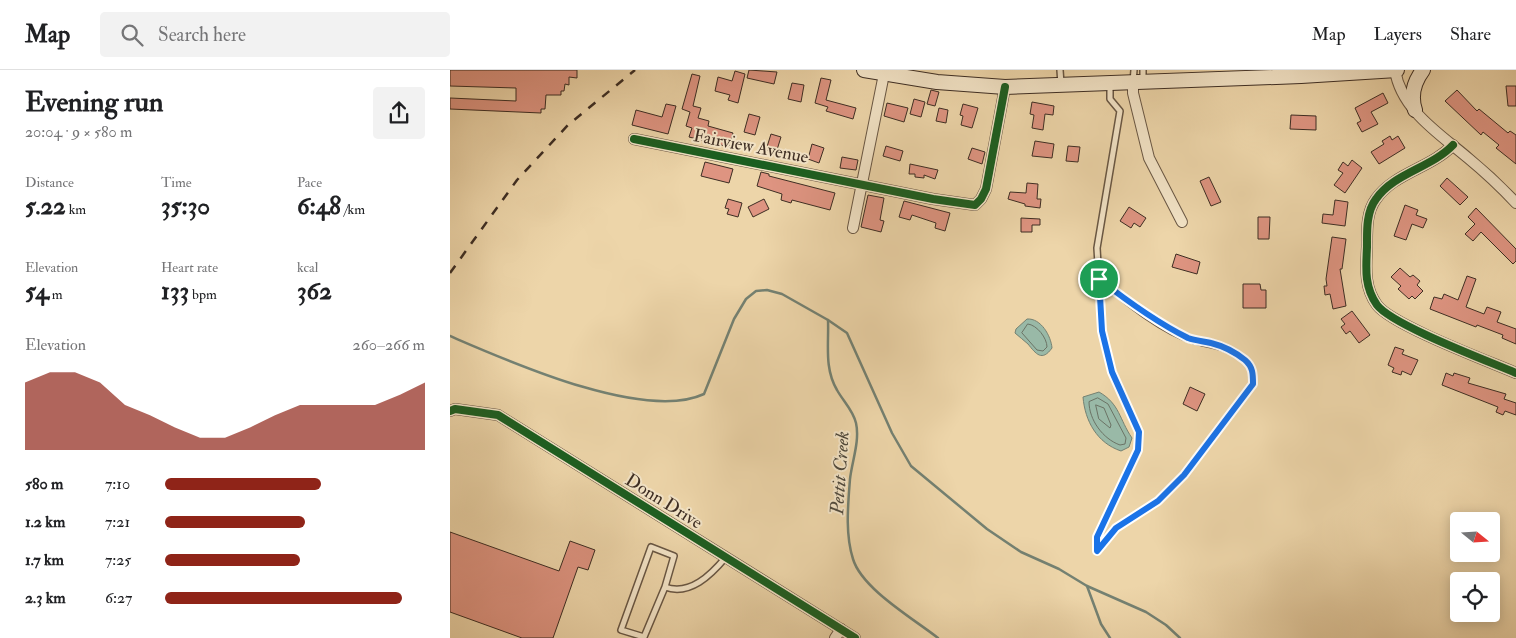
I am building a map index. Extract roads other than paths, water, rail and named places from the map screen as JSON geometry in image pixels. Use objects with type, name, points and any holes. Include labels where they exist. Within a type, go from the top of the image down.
[{"type":"main road","points":[[864,70],[955,84],[1005,87],[1110,83],[1138,76],[1396,70]]},
{"type":"main road","points":[[1415,110],[1413,92],[1416,81],[1424,70]]},
{"type":"street","points":[[1396,70],[1399,84],[1415,110],[1516,203]]},
{"type":"street","points":[[853,228],[884,74]]},
{"type":"street","points":[[1138,76],[1133,92],[1149,158],[1182,222]]},
{"type":"street","name":"Fairview Avenue","points":[[634,139],[933,199],[974,205],[981,199],[986,189],[1005,87]]},
{"type":"street","points":[[1453,145],[1434,161],[1388,186],[1375,199],[1369,217],[1366,282],[1378,307],[1403,324],[1516,373]]},
{"type":"street","name":"Donn Drive","points":[[450,412],[455,409],[498,415],[726,557],[838,634],[855,638]]},
{"type":"lane","points":[[1060,70],[1061,84]]},
{"type":"lane","points":[[1099,279],[1126,301],[1168,328],[1192,340],[1211,343],[1233,351],[1247,361],[1254,372],[1253,384],[1184,475],[1158,501],[1116,528],[1097,551],[1097,537],[1138,450],[1139,432],[1112,372],[1102,331],[1097,248],[1102,208],[1120,111],[1110,99],[1110,83]]},
{"type":"lane","points":[[651,547],[674,556],[665,587],[644,637],[621,630],[651,547]]},
{"type":"lane","points":[[665,587],[672,590],[690,587],[708,577],[726,557]]},
{"type":"water","points":[[1027,319],[1037,321],[1050,338],[1052,348],[1045,355],[1042,356],[1036,353],[1015,333],[1016,329]]},
{"type":"water","points":[[1099,392],[1115,407],[1132,438],[1129,447],[1121,451],[1105,443],[1099,437],[1086,414],[1083,397]]},
{"type":"waterway","points":[[450,336],[506,360],[576,385],[613,395],[647,400],[678,401],[704,394],[734,319],[746,299],[756,291],[767,290],[782,294],[847,333],[892,433],[911,466],[987,529],[1021,552],[1059,569],[1087,586],[1146,612],[1166,625],[1180,638]]},
{"type":"waterway","name":"Pettit Creek","points":[[828,320],[830,373],[837,390],[853,414],[857,430],[848,509],[848,530],[853,559],[858,570],[878,592],[938,638]]},
{"type":"waterway","points":[[1087,586],[1101,624],[1110,638]]},
{"type":"railway","points":[[450,273],[517,180],[568,125],[635,70]]}]
